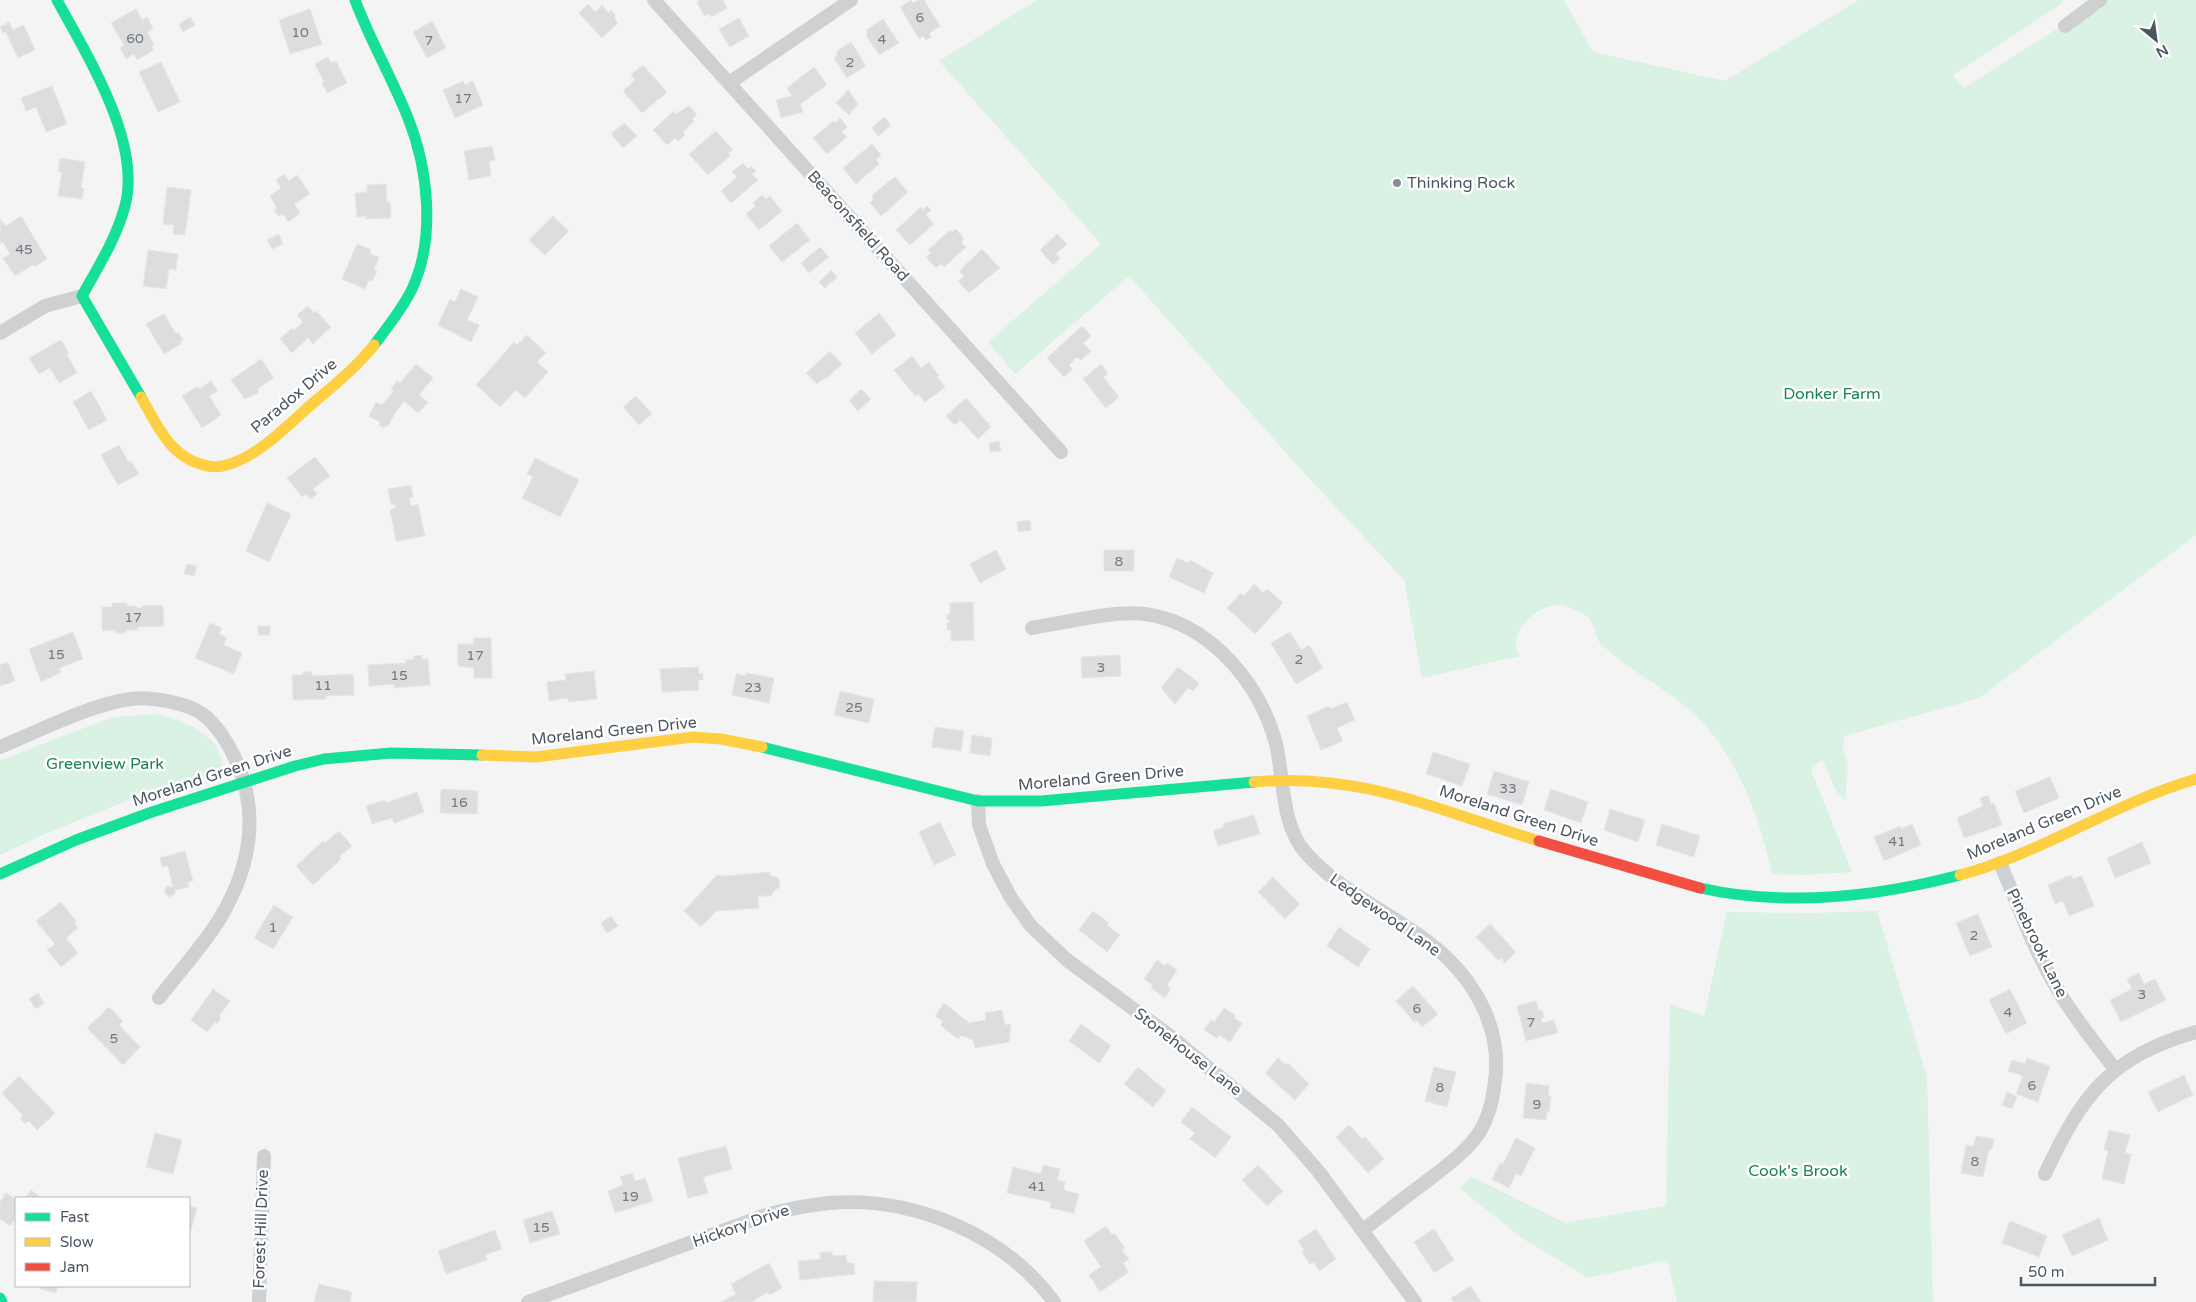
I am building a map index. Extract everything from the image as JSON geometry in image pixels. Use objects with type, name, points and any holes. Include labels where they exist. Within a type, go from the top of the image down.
[{"type":"street","points":[[0,332],[45,306],[82,296],[111,242],[122,216],[128,190],[127,163],[119,129],[101,85],[57,0]]},
{"type":"street","name":"Paradox Drive","points":[[82,296],[169,445],[186,460],[207,467],[230,464],[270,440],[361,360],[390,324],[412,287],[422,256],[426,189],[421,159],[409,119],[362,23],[355,0]]},
{"type":"street","name":"Beaconsfield Road","points":[[654,0],[1061,452]]},
{"type":"street","points":[[729,83],[851,0]]},
{"type":"street","points":[[2065,26],[2100,0]]},
{"type":"street","name":"Ledgewood Lane","points":[[1032,628],[1118,614],[1144,614],[1168,620],[1212,643],[1239,671],[1261,705],[1276,744],[1289,820],[1303,850],[1326,874],[1424,939],[1457,969],[1482,1004],[1494,1036],[1497,1053],[1496,1081],[1490,1108],[1478,1133],[1454,1160],[1363,1230]]},
{"type":"street","points":[[0,747],[106,704],[133,698],[157,699],[201,713],[218,730],[230,748],[249,802],[250,826],[241,874],[219,920],[159,998]]},
{"type":"street","name":"Moreland Green Drive","points":[[0,874],[94,833],[158,810],[311,762],[349,756],[391,753],[536,757],[659,740],[693,738],[721,739],[751,744],[978,800],[1041,801],[1282,779],[1325,780],[1398,794],[1508,832],[1649,875],[1737,895],[1798,898],[1858,895],[1944,880],[2000,863],[2155,793],[2196,779]]},
{"type":"street","name":"Stonehouse Lane","points":[[978,800],[979,825],[993,864],[1011,898],[1031,926],[1068,960],[1170,1036],[1266,1114],[1301,1149],[1415,1302]]},
{"type":"street","name":"Pinebrook Lane","points":[[2000,863],[2042,960],[2060,995],[2115,1069]]},
{"type":"street","points":[[2045,1174],[2074,1117],[2097,1087],[2115,1069],[2141,1053],[2196,1032]]},
{"type":"street","name":"Forest Hill Drive","points":[[259,1302],[264,1156]]},
{"type":"street","name":"Hickory Drive","points":[[528,1302],[770,1214],[830,1203],[861,1202],[922,1212],[978,1236],[1004,1253],[1028,1273],[1054,1302]]},
{"type":"street","points":[[0,1298],[2,1302]]},
{"type":"green space","name":"Donker Farm","points":[[1037,0],[1564,0],[1593,52],[1725,81],[1859,0],[2062,0],[2064,2],[1953,75],[1964,88],[2102,0],[2196,0],[2196,535],[1979,698],[1844,736],[1843,749],[1848,765],[1845,801],[1835,789],[1822,759],[1811,770],[1852,872],[1806,875],[1772,874],[1761,831],[1745,789],[1724,750],[1711,732],[1685,706],[1625,664],[1602,645],[1597,638],[1593,625],[1583,614],[1562,605],[1546,608],[1531,617],[1519,630],[1516,638],[1516,648],[1520,656],[1422,678],[1404,580],[1305,474],[1129,276],[1015,374],[988,342],[1101,244],[939,61]]},
{"type":"green space","name":"Greenview Park","points":[[159,714],[191,726],[210,739],[217,748],[221,758],[222,770],[205,780],[156,791],[109,808],[54,830],[0,855],[0,760],[113,717]]},
{"type":"green space","name":"Cook's Brook","points":[[1877,911],[1927,1077],[1933,1302],[1677,1302],[1667,1260],[1588,1278],[1523,1239],[1459,1188],[1472,1177],[1565,1223],[1666,1206],[1670,1004],[1704,1016],[1727,912],[1810,913]]},
{"type":"building","points":[[699,0],[723,0],[727,8],[711,17],[709,14],[705,16],[697,3]]},
{"type":"building","points":[[911,0],[913,3],[918,0],[924,0],[940,26],[929,33],[931,37],[926,40],[923,36],[919,39],[900,7]]},
{"type":"building","points":[[588,4],[595,12],[602,5],[608,13],[611,10],[616,16],[614,18],[618,23],[602,38],[579,13]]},
{"type":"building","points":[[136,9],[142,20],[147,17],[153,29],[147,32],[154,45],[152,46],[154,50],[137,60],[134,54],[126,59],[120,48],[124,45],[111,23]]},
{"type":"building","points":[[310,9],[322,44],[290,54],[279,20]]},
{"type":"building","points":[[190,17],[195,25],[183,32],[179,24]]},
{"type":"building","points":[[739,18],[749,36],[730,47],[719,29]]},
{"type":"building","points":[[883,19],[899,43],[879,55],[866,35],[868,33],[866,30]]},
{"type":"building","points":[[432,21],[446,48],[427,58],[413,32]]},
{"type":"building","points":[[9,22],[13,30],[24,25],[35,50],[18,58],[6,32],[3,33],[0,27]]},
{"type":"building","points":[[851,42],[866,66],[847,78],[834,58],[838,55],[836,52]]},
{"type":"building","points":[[328,57],[331,63],[336,61],[347,83],[327,93],[315,64]]},
{"type":"building","points":[[161,62],[180,102],[158,112],[139,72]]},
{"type":"building","points":[[643,65],[667,92],[642,113],[623,91],[635,80],[631,75]]},
{"type":"building","points":[[814,67],[827,85],[800,104],[803,112],[781,118],[776,100],[792,96],[787,88]]},
{"type":"building","points":[[463,81],[465,85],[473,81],[483,105],[455,118],[443,90]]},
{"type":"building","points":[[52,86],[67,124],[46,132],[36,107],[26,111],[21,98]]},
{"type":"building","points":[[848,90],[858,104],[849,115],[836,103]]},
{"type":"building","points":[[689,106],[697,114],[692,119],[694,121],[683,132],[685,135],[678,141],[675,138],[667,145],[653,130],[674,111],[676,114]]},
{"type":"building","points":[[884,117],[891,125],[878,136],[872,128]]},
{"type":"building","points":[[840,118],[847,127],[842,132],[847,137],[827,154],[813,138],[833,121],[835,123]]},
{"type":"building","points":[[624,123],[637,136],[623,148],[611,134]]},
{"type":"building","points":[[716,131],[733,150],[728,153],[730,156],[708,175],[689,154]]},
{"type":"building","points":[[872,144],[881,155],[876,160],[879,164],[856,184],[843,168]]},
{"type":"building","points":[[492,146],[495,160],[489,161],[491,176],[469,180],[464,151]]},
{"type":"building","points":[[60,158],[85,162],[81,188],[84,188],[82,199],[58,196],[62,172],[58,171]]},
{"type":"building","points":[[743,163],[748,169],[751,166],[756,171],[752,174],[758,180],[731,203],[721,191],[737,177],[732,172]]},
{"type":"building","points":[[284,174],[289,181],[297,175],[310,194],[294,204],[300,213],[288,222],[283,214],[279,216],[274,210],[277,208],[270,196],[281,188],[276,180]]},
{"type":"building","points":[[895,177],[908,192],[881,216],[870,203],[873,200],[873,194]]},
{"type":"building","points":[[386,184],[387,202],[390,202],[391,218],[366,219],[366,216],[357,217],[355,193],[367,192],[367,185]]},
{"type":"building","points":[[167,187],[191,190],[185,235],[173,234],[174,225],[163,224]]},
{"type":"building","points":[[762,195],[766,199],[770,196],[782,211],[759,230],[746,214],[756,206],[753,203]]},
{"type":"building","points":[[927,206],[931,210],[926,215],[934,224],[910,245],[896,230],[921,207],[923,210]]},
{"type":"building","points":[[21,216],[47,259],[15,276],[3,258],[10,254],[3,242],[0,244],[0,219],[6,226]]},
{"type":"building","points":[[553,216],[569,231],[545,255],[529,240]]},
{"type":"building","points":[[797,223],[810,240],[782,262],[769,246]]},
{"type":"building","points":[[956,229],[964,239],[961,242],[966,247],[944,267],[941,264],[936,268],[926,257],[931,252],[928,250],[950,230],[952,232]]},
{"type":"building","points":[[279,234],[283,244],[272,249],[267,240]]},
{"type":"building","points":[[1057,234],[1067,244],[1056,254],[1060,258],[1053,265],[1040,250]]},
{"type":"building","points":[[357,244],[371,250],[370,254],[379,257],[374,270],[377,271],[372,281],[369,280],[365,289],[342,279]]},
{"type":"building","points":[[820,247],[829,257],[809,273],[801,263]]},
{"type":"building","points":[[982,249],[1000,268],[969,293],[958,281],[964,276],[959,271]]},
{"type":"building","points":[[148,250],[178,254],[176,270],[169,269],[166,289],[143,286]]},
{"type":"building","points":[[831,270],[837,277],[825,288],[819,282]]},
{"type":"building","points":[[461,289],[478,297],[467,320],[479,325],[471,342],[438,325],[450,299],[455,302]]},
{"type":"building","points":[[308,306],[314,313],[316,311],[331,327],[313,344],[308,338],[292,353],[280,339],[292,328],[294,330],[303,322],[297,315]]},
{"type":"building","points":[[879,313],[896,335],[872,354],[855,333]]},
{"type":"building","points":[[164,314],[176,334],[178,332],[183,340],[180,341],[181,344],[164,354],[146,324]]},
{"type":"building","points":[[1082,326],[1091,336],[1083,343],[1091,351],[1081,360],[1077,357],[1069,365],[1073,369],[1064,377],[1047,358]]},
{"type":"building","points":[[527,335],[546,353],[537,362],[548,372],[525,398],[516,390],[500,407],[476,385],[514,342],[517,345]]},
{"type":"building","points":[[61,340],[69,353],[67,355],[77,373],[59,383],[50,368],[39,374],[29,358]]},
{"type":"building","points":[[830,351],[842,364],[826,379],[825,377],[817,384],[806,373]]},
{"type":"building","points":[[912,356],[921,368],[929,362],[945,387],[925,402],[918,394],[915,396],[894,370]]},
{"type":"building","points":[[261,359],[274,378],[257,389],[259,392],[245,399],[231,380]]},
{"type":"building","points":[[416,364],[433,378],[419,395],[428,402],[418,413],[404,401],[388,426],[386,425],[384,428],[379,425],[380,422],[369,416],[376,402],[382,405],[394,391],[391,389],[397,381],[400,383]]},
{"type":"building","points":[[1101,364],[1108,373],[1103,377],[1119,397],[1106,408],[1083,379]]},
{"type":"building","points":[[211,381],[218,391],[209,396],[221,415],[202,428],[182,396],[198,386],[199,389]]},
{"type":"building","points":[[861,389],[871,399],[858,411],[849,401]]},
{"type":"building","points":[[91,391],[107,420],[89,430],[73,402]]},
{"type":"building","points":[[636,396],[652,414],[639,425],[623,407]]},
{"type":"building","points":[[966,398],[991,427],[978,439],[960,420],[955,425],[946,416]]},
{"type":"building","points":[[999,441],[1001,451],[990,452],[989,443]]},
{"type":"building","points":[[119,445],[129,463],[131,461],[139,474],[118,485],[101,455]]},
{"type":"building","points":[[315,457],[330,476],[313,489],[317,494],[310,499],[306,494],[302,497],[287,478]]},
{"type":"building","points":[[535,458],[579,480],[560,517],[522,498],[533,477],[527,474]]},
{"type":"building","points":[[411,485],[413,497],[409,498],[411,506],[418,504],[425,536],[396,541],[390,510],[396,508],[395,504],[391,505],[388,489]]},
{"type":"building","points":[[267,503],[291,514],[269,562],[246,551]]},
{"type":"building","points":[[1030,520],[1031,530],[1018,532],[1017,522]]},
{"type":"building","points":[[996,550],[1006,569],[980,583],[970,564]]},
{"type":"building","points":[[1104,550],[1134,550],[1134,571],[1104,571]]},
{"type":"building","points":[[1177,558],[1188,563],[1190,560],[1213,573],[1204,593],[1169,577]]},
{"type":"building","points":[[187,564],[197,566],[194,576],[184,574]]},
{"type":"building","points":[[1254,584],[1263,593],[1267,589],[1283,603],[1255,634],[1227,608],[1241,593],[1244,596]]},
{"type":"building","points":[[973,602],[974,640],[951,641],[951,630],[947,630],[947,623],[950,623],[950,620],[947,620],[947,614],[950,614],[950,603]]},
{"type":"building","points":[[112,603],[127,603],[127,606],[137,606],[137,608],[163,605],[164,626],[138,627],[138,630],[126,630],[126,633],[115,633],[115,630],[102,631],[102,607],[112,607]]},
{"type":"building","points":[[210,623],[222,628],[219,634],[227,638],[223,645],[242,653],[234,674],[195,658]]},
{"type":"building","points":[[258,626],[270,626],[270,635],[258,635]]},
{"type":"building","points":[[73,632],[83,659],[59,668],[61,672],[41,682],[29,649]]},
{"type":"building","points":[[1290,632],[1301,650],[1309,645],[1323,668],[1296,684],[1271,643]]},
{"type":"building","points":[[474,638],[491,638],[492,678],[474,678],[474,668],[458,666],[458,644],[473,644]]},
{"type":"building","points":[[422,655],[422,659],[428,659],[430,685],[394,688],[394,684],[369,686],[368,665],[406,663],[406,660],[414,659],[414,656]]},
{"type":"building","points":[[1120,655],[1121,676],[1082,678],[1081,657]]},
{"type":"building","points":[[8,662],[15,681],[0,686],[0,665]]},
{"type":"building","points":[[698,667],[699,674],[703,673],[703,680],[698,680],[699,690],[662,692],[660,669]]},
{"type":"building","points":[[1178,667],[1199,683],[1193,691],[1188,688],[1175,704],[1161,688]]},
{"type":"building","points":[[594,671],[597,699],[568,702],[568,698],[549,701],[547,682],[566,680],[565,674]]},
{"type":"building","points":[[303,672],[312,672],[312,676],[353,674],[354,695],[326,696],[326,699],[293,700],[292,675],[303,675]]},
{"type":"building","points":[[746,673],[774,678],[769,703],[732,695],[736,674],[746,676]]},
{"type":"building","points":[[840,691],[874,699],[869,723],[834,715]]},
{"type":"building","points":[[1347,702],[1355,720],[1337,728],[1343,741],[1321,750],[1307,716],[1329,706],[1330,709]]},
{"type":"building","points":[[935,727],[964,731],[961,751],[932,747]]},
{"type":"building","points":[[972,735],[992,738],[990,756],[970,753]]},
{"type":"building","points":[[1433,752],[1470,764],[1462,786],[1426,774]]},
{"type":"building","points":[[1494,771],[1529,782],[1522,805],[1487,794]]},
{"type":"building","points":[[2050,777],[2059,798],[2024,813],[2015,791]]},
{"type":"building","points":[[441,789],[478,791],[477,814],[440,813]]},
{"type":"building","points":[[1551,789],[1588,802],[1581,823],[1544,810]]},
{"type":"building","points":[[417,792],[424,812],[394,823],[392,818],[372,824],[366,806],[385,800],[386,803]]},
{"type":"building","points":[[1988,795],[1991,804],[1994,803],[2002,825],[1964,838],[1957,818],[1983,806],[1980,798]]},
{"type":"building","points":[[1610,809],[1645,820],[1638,842],[1604,830]]},
{"type":"building","points":[[1254,815],[1260,834],[1218,846],[1213,831],[1224,827],[1223,824]]},
{"type":"building","points":[[940,822],[956,855],[934,865],[919,832]]},
{"type":"building","points":[[1662,824],[1700,836],[1694,857],[1656,845]]},
{"type":"building","points":[[1912,824],[1921,845],[1884,861],[1874,837],[1900,826],[1901,829]]},
{"type":"building","points":[[339,831],[352,846],[313,885],[296,866],[323,841],[325,843]]},
{"type":"building","points":[[2142,842],[2151,863],[2115,878],[2107,858]]},
{"type":"building","points":[[185,851],[193,881],[187,883],[189,887],[175,890],[175,894],[169,897],[165,894],[165,888],[173,887],[168,866],[162,867],[160,858]]},
{"type":"building","points":[[770,872],[770,875],[779,879],[780,886],[772,893],[772,896],[758,896],[759,908],[716,911],[701,927],[684,911],[717,875]]},
{"type":"building","points":[[2071,875],[2073,879],[2082,876],[2094,906],[2069,916],[2063,901],[2055,904],[2048,885]]},
{"type":"building","points":[[1273,877],[1300,904],[1285,919],[1258,892]]},
{"type":"building","points":[[61,902],[76,921],[74,923],[78,928],[66,938],[78,953],[61,967],[47,950],[55,944],[36,921]]},
{"type":"building","points":[[274,905],[293,917],[273,949],[254,938]]},
{"type":"building","points":[[1093,911],[1109,923],[1107,925],[1120,935],[1107,952],[1079,930]]},
{"type":"building","points":[[1978,914],[1992,947],[1970,956],[1956,923]]},
{"type":"building","points":[[611,916],[618,926],[607,933],[601,923]]},
{"type":"building","points":[[1490,924],[1516,952],[1505,963],[1501,958],[1498,960],[1476,937]]},
{"type":"building","points":[[1339,927],[1370,949],[1358,967],[1327,946]]},
{"type":"building","points":[[1157,960],[1165,966],[1167,963],[1177,970],[1167,985],[1171,988],[1165,998],[1151,988],[1153,985],[1144,979]]},
{"type":"building","points":[[2139,973],[2144,984],[2155,979],[2166,1000],[2121,1022],[2110,1000],[2132,989],[2127,979]]},
{"type":"building","points":[[1413,986],[1438,1014],[1422,1027],[1416,1020],[1414,1022],[1396,1001]]},
{"type":"building","points":[[213,989],[230,1001],[219,1016],[221,1018],[217,1024],[215,1022],[207,1032],[191,1020]]},
{"type":"building","points":[[2010,989],[2027,1023],[2006,1034],[1989,1000]]},
{"type":"building","points":[[38,993],[44,1003],[36,1009],[29,999]]},
{"type":"building","points":[[1536,1001],[1539,1011],[1542,1010],[1544,1018],[1541,1018],[1542,1023],[1554,1020],[1558,1033],[1526,1041],[1517,1006]]},
{"type":"building","points":[[944,1003],[969,1023],[986,1020],[985,1013],[1002,1010],[1005,1025],[1011,1024],[1009,1042],[975,1048],[973,1040],[961,1035],[958,1039],[940,1025],[943,1022],[935,1016]]},
{"type":"building","points":[[109,1007],[123,1021],[119,1025],[140,1047],[123,1065],[87,1028]]},
{"type":"building","points":[[1224,1008],[1236,1016],[1234,1018],[1242,1023],[1230,1042],[1219,1035],[1217,1038],[1204,1030],[1211,1020],[1214,1022]]},
{"type":"building","points":[[1081,1024],[1111,1046],[1099,1063],[1069,1041]]},
{"type":"building","points":[[1278,1058],[1286,1065],[1288,1063],[1309,1084],[1295,1100],[1265,1073]]},
{"type":"building","points":[[2027,1058],[2050,1066],[2038,1102],[2016,1094],[2023,1076],[2008,1071],[2012,1060],[2025,1064]]},
{"type":"building","points":[[1138,1067],[1166,1091],[1153,1107],[1124,1084]]},
{"type":"building","points":[[1434,1067],[1456,1072],[1447,1107],[1425,1101]]},
{"type":"building","points":[[2184,1075],[2193,1095],[2158,1112],[2148,1092]]},
{"type":"building","points":[[19,1076],[55,1113],[37,1130],[29,1121],[25,1124],[20,1118],[23,1116],[2,1093]]},
{"type":"building","points":[[1526,1083],[1549,1086],[1548,1095],[1551,1096],[1546,1120],[1523,1118]]},
{"type":"building","points":[[2007,1092],[2017,1097],[2012,1109],[2002,1105]]},
{"type":"building","points":[[1192,1107],[1231,1137],[1215,1158],[1190,1139],[1195,1133],[1181,1122]]},
{"type":"building","points":[[1349,1125],[1362,1139],[1365,1137],[1384,1159],[1368,1173],[1336,1137]]},
{"type":"building","points":[[2109,1130],[2130,1135],[2125,1153],[2131,1154],[2124,1184],[2102,1179],[2108,1151],[2104,1150]]},
{"type":"building","points":[[155,1133],[182,1140],[173,1174],[146,1167]]},
{"type":"building","points":[[1976,1136],[1994,1139],[1992,1149],[1989,1149],[1983,1177],[1961,1173],[1966,1145],[1974,1146]]},
{"type":"building","points":[[1516,1138],[1535,1148],[1521,1176],[1516,1173],[1509,1188],[1492,1179],[1500,1163],[1503,1164]]},
{"type":"building","points":[[726,1146],[732,1169],[703,1177],[708,1193],[688,1198],[678,1158]]},
{"type":"building","points":[[1043,1165],[1060,1169],[1057,1180],[1065,1182],[1064,1190],[1079,1194],[1074,1213],[1050,1208],[1051,1202],[1007,1193],[1013,1167],[1041,1174]]},
{"type":"building","points":[[1258,1165],[1283,1191],[1267,1206],[1242,1180]]},
{"type":"building","points":[[632,1173],[635,1181],[645,1178],[653,1201],[615,1213],[608,1191],[623,1185],[620,1177]]},
{"type":"building","points":[[31,1190],[41,1197],[26,1197]]},
{"type":"building","points":[[6,1193],[15,1199],[15,1219],[10,1226],[0,1219],[0,1202]]},
{"type":"building","points":[[190,1206],[197,1208],[190,1233]]},
{"type":"building","points":[[552,1211],[560,1234],[530,1243],[523,1220]]},
{"type":"building","points":[[2099,1218],[2108,1240],[2072,1256],[2062,1235]]},
{"type":"building","points":[[2010,1221],[2047,1236],[2039,1257],[2002,1243]]},
{"type":"building","points":[[1106,1226],[1125,1248],[1122,1250],[1129,1259],[1123,1263],[1129,1272],[1100,1292],[1089,1275],[1101,1267],[1084,1241]]},
{"type":"building","points":[[1316,1229],[1336,1259],[1319,1271],[1314,1262],[1310,1264],[1302,1252],[1304,1250],[1298,1241]]},
{"type":"building","points":[[1434,1229],[1454,1260],[1434,1273],[1414,1242]]},
{"type":"building","points":[[495,1230],[502,1249],[485,1255],[487,1260],[446,1274],[438,1251]]},
{"type":"building","points":[[832,1252],[833,1256],[846,1255],[847,1263],[854,1263],[855,1274],[800,1280],[798,1261],[821,1259],[820,1253]]},
{"type":"building","points":[[769,1263],[782,1288],[770,1295],[768,1292],[754,1302],[721,1302],[736,1294],[731,1284]]},
{"type":"building","points":[[874,1281],[917,1282],[916,1302],[873,1302]]},
{"type":"building","points":[[319,1284],[352,1292],[350,1302],[314,1302]]},
{"type":"building","points":[[1471,1286],[1481,1302],[1454,1302],[1451,1298]]},
{"type":"building","points":[[41,1287],[58,1287],[56,1293],[40,1289]]},
{"type":"traffic: fast","points":[[57,0],[109,100],[126,154],[128,181],[125,206],[117,230],[82,296],[141,397]]},
{"type":"traffic: fast","points":[[355,0],[395,88],[415,138],[424,181],[426,203],[427,226],[420,269],[404,303],[374,345]]},
{"type":"traffic: fast","points":[[762,747],[978,801],[1041,801],[1254,782]]},
{"type":"traffic: fast","points":[[0,874],[76,840],[152,812],[295,766],[324,759],[391,753],[482,755]]},
{"type":"traffic: fast","points":[[1700,888],[1732,894],[1765,897],[1830,897],[1896,889],[1960,875]]},
{"type":"traffic: fast","points":[[0,1298],[2,1302]]},
{"type":"traffic: slow","points":[[141,397],[159,429],[182,455],[207,466],[223,466],[253,453],[274,438],[345,376],[374,345]]},
{"type":"traffic: slow","points":[[482,755],[536,757],[693,737],[721,739],[762,747]]},
{"type":"traffic: slow","points":[[1960,875],[2020,854],[2136,801],[2196,779]]},
{"type":"traffic: slow","points":[[1254,782],[1293,780],[1365,788],[1400,796],[1539,841]]},
{"type":"traffic: jam","points":[[1539,841],[1700,888]]},
{"type":"place","name":"Thinking Rock","points":[[1397,183]]}]
